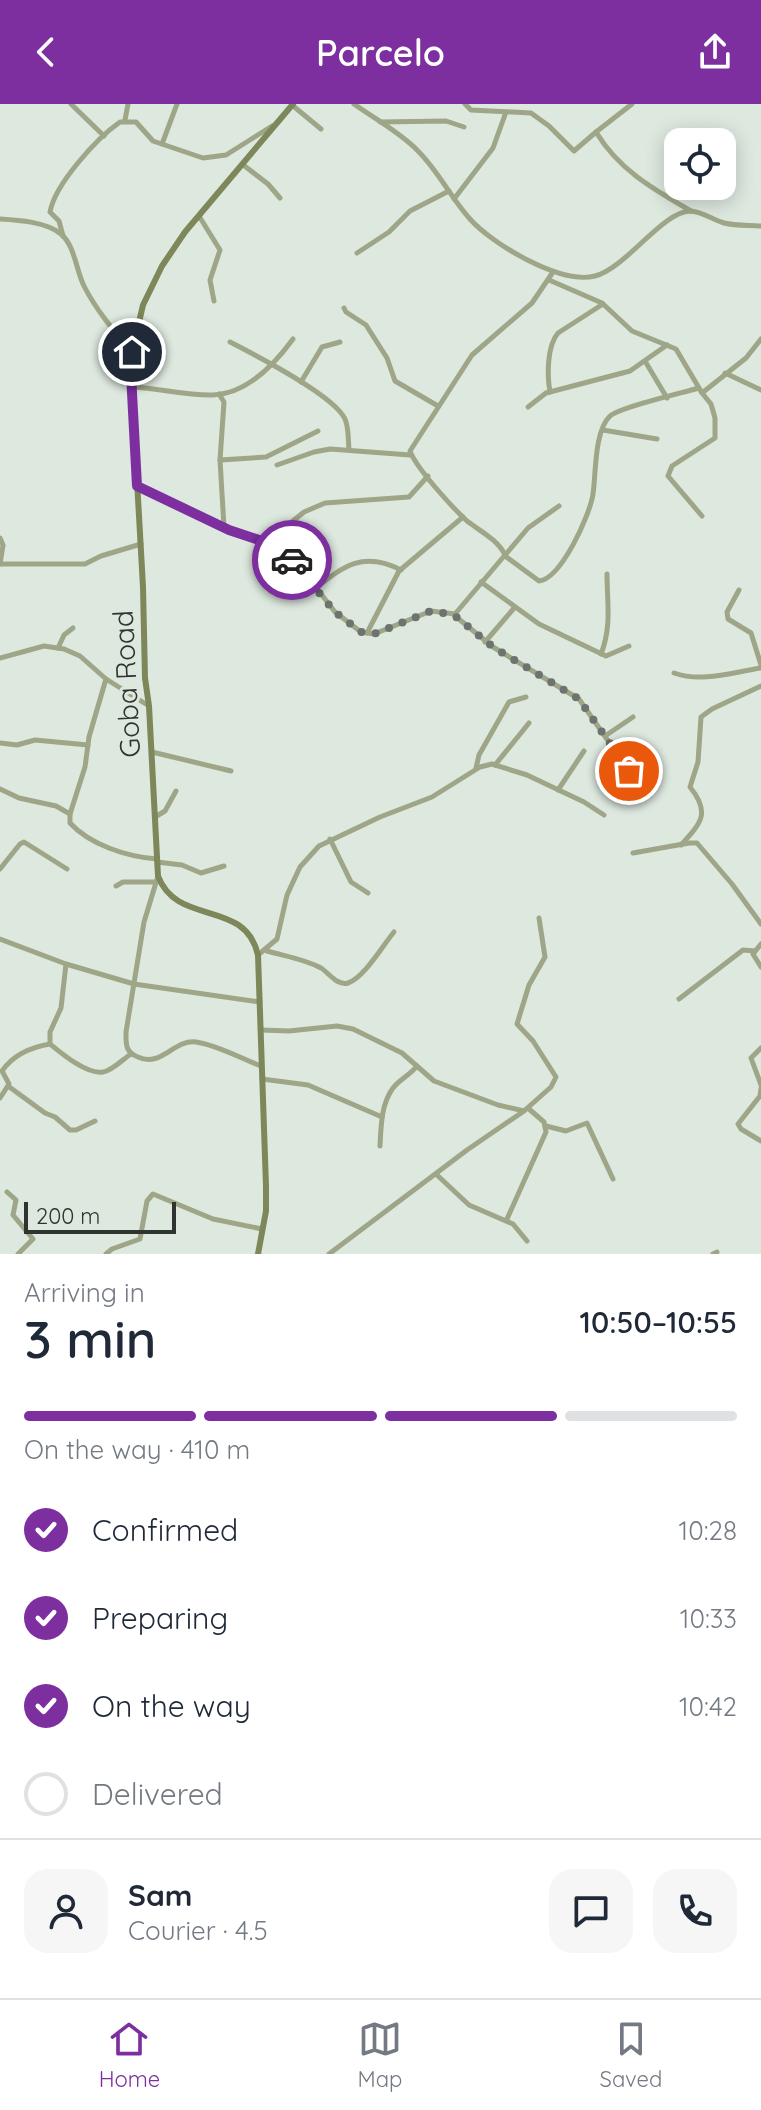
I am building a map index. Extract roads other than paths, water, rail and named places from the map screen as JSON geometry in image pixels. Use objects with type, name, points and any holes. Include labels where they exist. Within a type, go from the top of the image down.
[{"type":"main road","name":"Goba Road","points":[[156,879],[132,352],[143,305],[162,266],[199,216],[292,105]]},
{"type":"main road","points":[[156,879],[177,900],[242,925],[262,953],[261,1066],[266,1186],[258,1254]]},
{"type":"street","points":[[71,104],[104,136]]},
{"type":"street","points":[[128,104],[125,120],[77,163],[50,208],[59,221],[84,286],[106,321],[132,352]]},
{"type":"street","points":[[162,144],[177,104]]},
{"type":"street","points":[[354,104],[417,150],[473,222],[492,238],[553,272],[588,278],[605,273],[672,218],[692,211]]},
{"type":"street","points":[[465,104],[469,109],[535,115],[574,151],[632,104]]},
{"type":"street","points":[[491,111],[496,104]]},
{"type":"street","points":[[292,105],[321,129]]},
{"type":"street","points":[[454,199],[493,148],[507,112]]},
{"type":"street","points":[[125,120],[136,122],[151,140],[197,158],[218,158],[235,151],[274,125]]},
{"type":"street","points":[[379,122],[446,121],[464,127]]},
{"type":"street","points":[[596,132],[604,146],[628,172],[692,211],[729,224],[761,226]]},
{"type":"street","points":[[242,164],[268,184],[280,198]]},
{"type":"street","points":[[357,253],[395,227],[410,211],[449,191]]},
{"type":"street","points":[[199,216],[220,250],[210,280],[214,301]]},
{"type":"street","points":[[0,219],[50,228],[63,236]]},
{"type":"street","points":[[553,272],[532,303],[479,347],[411,447],[411,455],[463,517],[496,543],[505,556],[539,581],[553,575],[588,512],[594,487],[595,458],[606,421],[614,413],[700,390],[746,358],[761,339]]},
{"type":"street","points":[[549,280],[603,304],[630,330],[679,351],[712,406],[715,438],[672,466],[668,476],[702,516]]},
{"type":"street","points":[[550,392],[548,379],[553,339],[603,304]]},
{"type":"street","points":[[344,308],[366,325],[387,358],[395,381],[438,406]]},
{"type":"street","points":[[133,387],[219,394],[243,386],[273,364],[293,339]]},
{"type":"street","points":[[230,342],[301,382],[343,415],[349,450]]},
{"type":"street","points":[[301,382],[322,347],[340,342]]},
{"type":"street","points":[[528,407],[538,397],[550,392],[618,375],[668,344]]},
{"type":"street","points":[[645,361],[667,398]]},
{"type":"street","points":[[725,373],[761,390]]},
{"type":"street","points":[[219,394],[224,402],[220,460],[224,527]]},
{"type":"street","points":[[603,430],[657,439]]},
{"type":"street","points":[[220,460],[263,458],[318,431]]},
{"type":"street","points":[[277,465],[321,450],[411,455]]},
{"type":"street","points":[[266,543],[304,512],[319,505],[410,497],[428,476]]},
{"type":"street","points":[[137,486],[266,543],[294,562],[335,612],[357,629],[374,634],[431,611],[454,615],[485,642],[579,699],[629,771]]},
{"type":"street","points":[[454,615],[528,528],[559,506]]},
{"type":"street","points":[[367,633],[401,570],[463,517]]},
{"type":"street","points":[[0,538],[3,545],[0,564],[85,564],[141,544]]},
{"type":"street","points":[[294,562],[308,550]]},
{"type":"street","points":[[315,589],[356,561],[387,563],[401,570]]},
{"type":"street","points":[[601,654],[607,639],[610,602],[607,574]]},
{"type":"street","points":[[481,582],[539,624],[601,654],[606,656],[629,646]]},
{"type":"street","points":[[674,673],[696,678],[761,666],[751,633],[728,619],[727,612],[739,590]]},
{"type":"street","points":[[485,642],[515,607]]},
{"type":"street","points":[[58,648],[64,635],[73,628]]},
{"type":"street","points":[[0,658],[33,648],[58,648],[80,656],[106,679],[149,706]]},
{"type":"street","points":[[106,679],[88,745],[86,765],[70,814],[73,827],[134,858],[182,865],[201,873],[224,866]]},
{"type":"street","points":[[681,845],[703,815],[690,787],[698,762],[701,717],[761,686]]},
{"type":"street","points":[[476,769],[479,755],[509,702],[526,697]]},
{"type":"street","points":[[605,736],[633,717]]},
{"type":"street","points":[[495,765],[529,723]]},
{"type":"street","points":[[0,743],[17,745],[35,740],[88,745]]},
{"type":"street","points":[[558,790],[584,751]]},
{"type":"street","points":[[152,752],[231,771]]},
{"type":"street","points":[[394,932],[370,964],[347,983],[339,983],[313,964],[262,953],[279,934],[287,895],[300,867],[319,846],[432,797],[476,769],[495,765],[527,775],[604,815]]},
{"type":"street","points":[[0,789],[19,798],[56,806],[70,814]]},
{"type":"street","points":[[155,817],[164,812],[176,791]]},
{"type":"street","points":[[330,839],[351,882],[368,893]]},
{"type":"street","points":[[0,869],[20,844],[26,842],[67,869]]},
{"type":"street","points":[[633,853],[693,842],[699,845],[761,924]]},
{"type":"street","points":[[116,886],[156,879],[144,922],[134,984],[126,1045],[131,1054],[154,1060],[185,1043],[198,1042],[261,1066]]},
{"type":"street","points":[[333,1253],[478,1142],[526,1110],[551,1087],[556,1077],[533,1041],[517,1024],[534,973],[545,957],[539,918]]},
{"type":"street","points":[[0,939],[66,964],[134,984],[260,1002]]},
{"type":"street","points":[[761,944],[754,955],[761,967]]},
{"type":"street","points":[[679,999],[743,950],[755,951]]},
{"type":"street","points":[[50,1044],[50,1032],[61,1008],[66,964]]},
{"type":"street","points":[[261,1030],[345,1027],[387,1044],[442,1085],[498,1105],[526,1110],[546,1126],[566,1131],[587,1123],[613,1179]]},
{"type":"street","points":[[50,1044],[71,1061],[97,1072],[107,1070],[131,1054]]},
{"type":"street","points":[[0,1098],[9,1082],[2,1071],[5,1066],[24,1052],[50,1044]]},
{"type":"street","points":[[761,1048],[751,1058],[761,1095],[738,1126],[761,1141]]},
{"type":"street","points":[[380,1146],[382,1117],[394,1087],[417,1066]]},
{"type":"street","points":[[262,1079],[308,1085],[382,1117]]},
{"type":"street","points":[[8,1086],[70,1130],[95,1121]]},
{"type":"street","points":[[507,1219],[545,1137],[546,1126]]},
{"type":"street","points":[[437,1175],[469,1205],[487,1215],[507,1219],[527,1241]]},
{"type":"street","points":[[7,1192],[16,1200],[13,1215],[33,1238],[18,1254]]},
{"type":"street","points":[[106,1254],[140,1239],[147,1201],[153,1194],[213,1219],[262,1229]]}]
